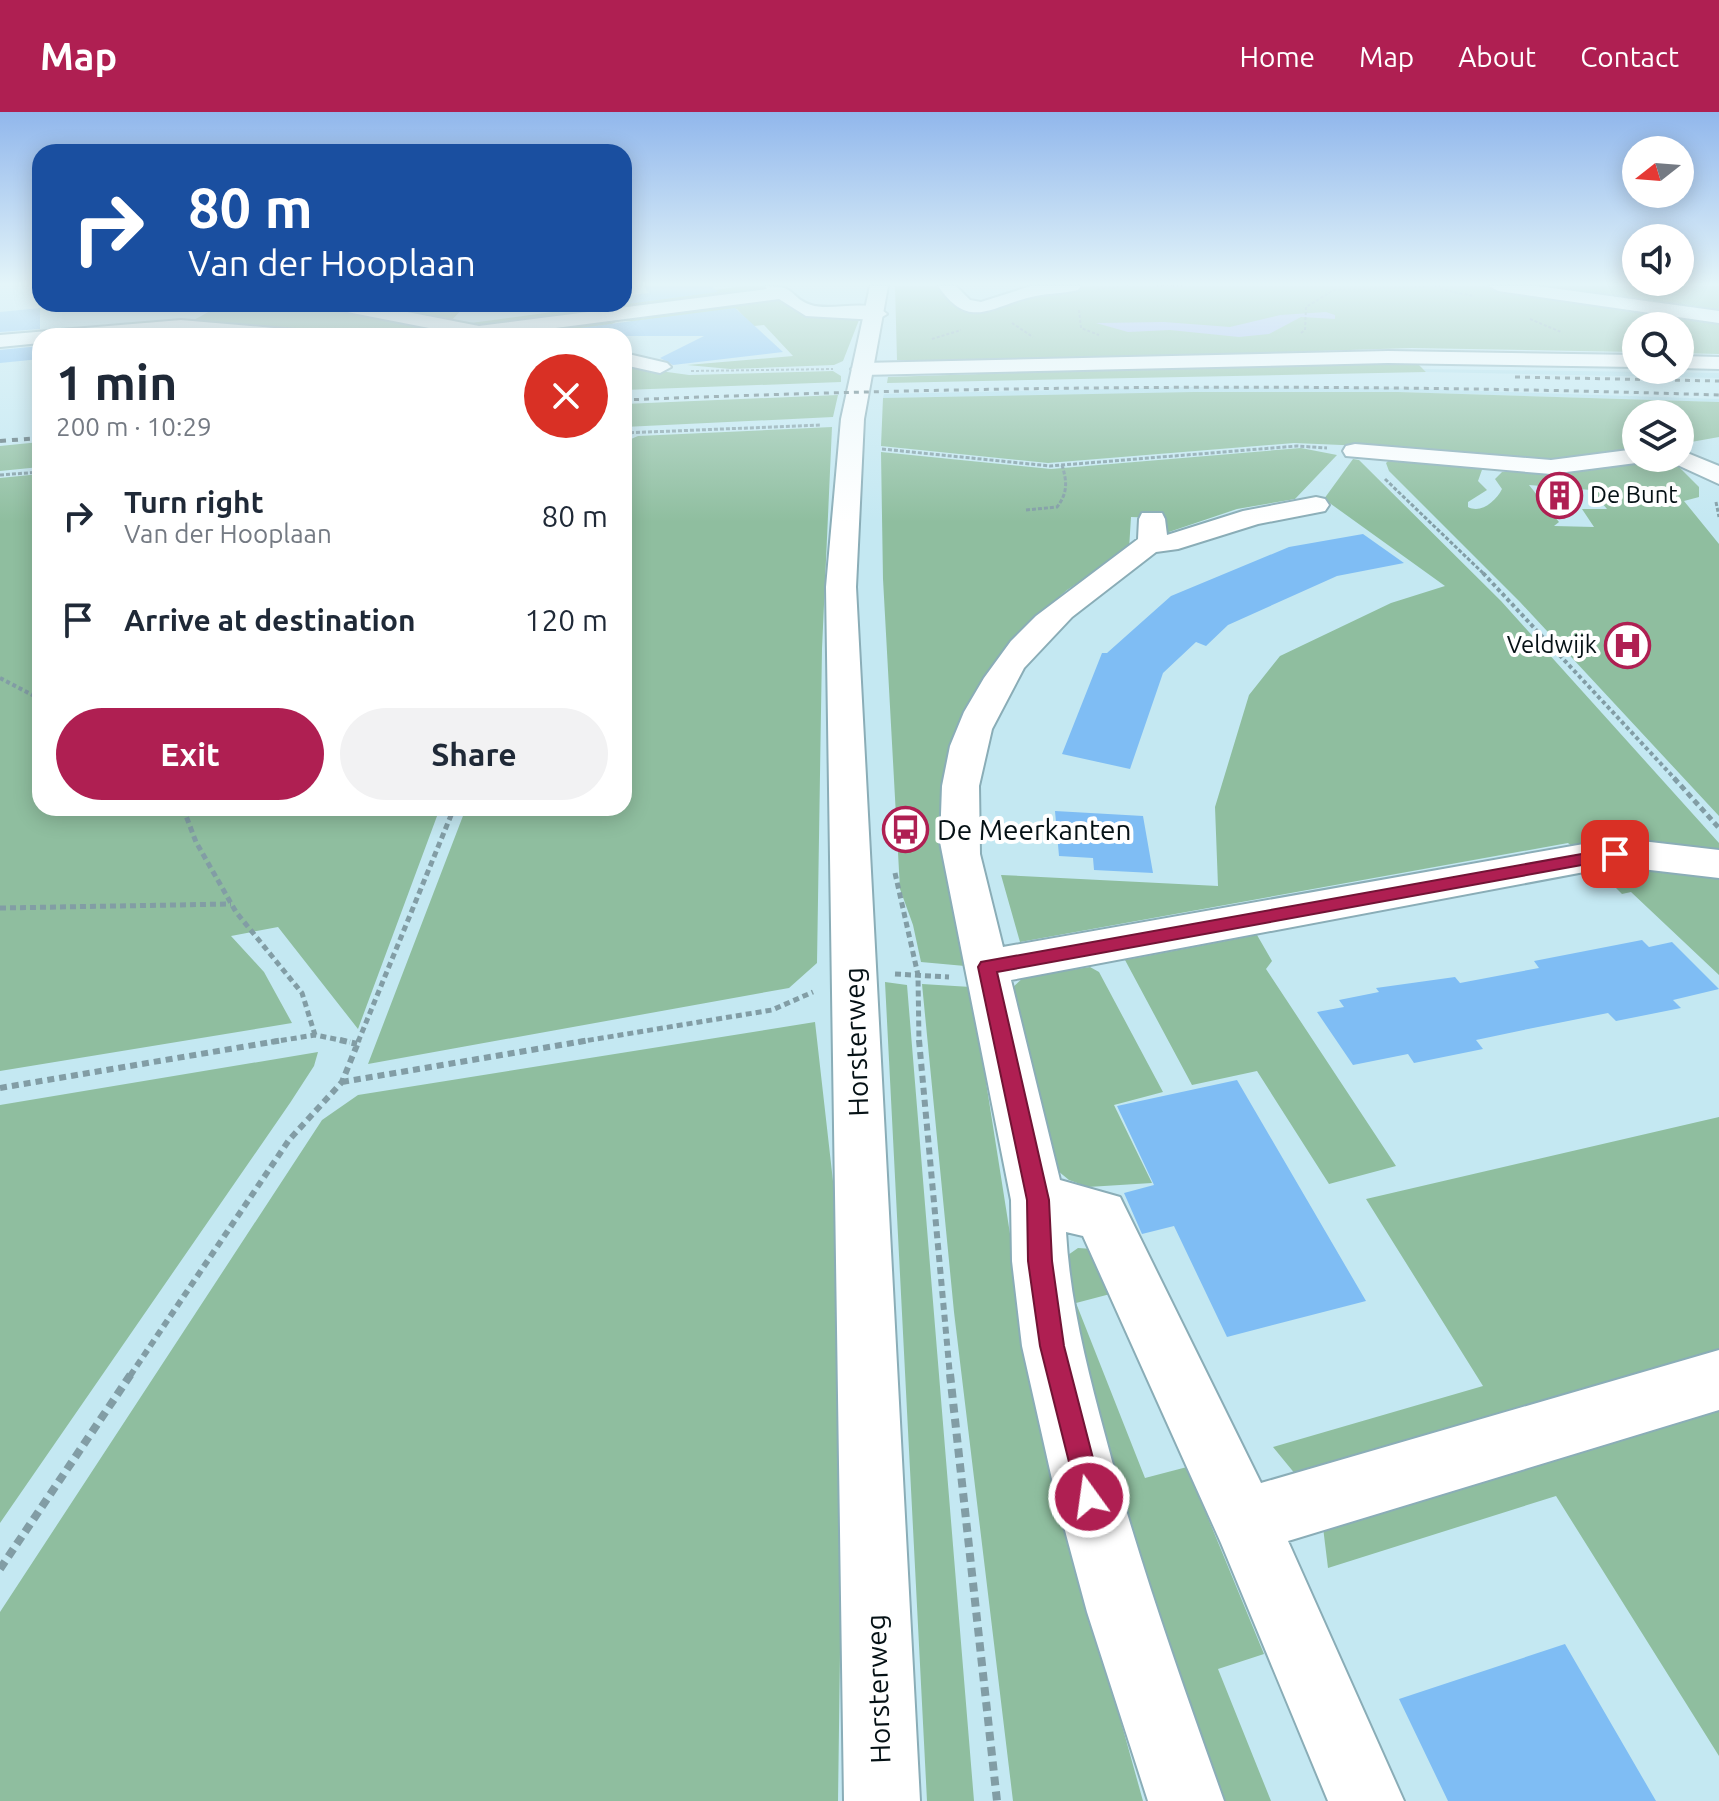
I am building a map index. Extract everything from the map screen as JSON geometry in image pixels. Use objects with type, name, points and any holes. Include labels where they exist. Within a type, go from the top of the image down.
[{"type":"street","points":[[650,365],[660,367]]},
{"type":"street","name":"Horsterweg","points":[[863,365],[852,423],[841,587],[882,1801]]},
{"type":"street","points":[[862,369],[1045,365]]},
{"type":"street","points":[[1694,446],[1708,443]]},
{"type":"street","points":[[1355,451],[1551,467],[1622,458]]},
{"type":"street","points":[[1694,464],[1719,476]]},
{"type":"street","points":[[1186,1801],[1122,1612],[1063,1391],[1044,1298],[1038,1200],[960,854],[960,796],[964,760],[975,728],[1012,663],[1034,636],[1150,532],[1168,543],[1253,517],[1316,505]]},
{"type":"street","points":[[987,967],[1595,856],[1633,854],[1719,864]]},
{"type":"street","points":[[1038,1200],[1101,1215],[1245,1521],[1366,1801]]},
{"type":"street","points":[[1245,1521],[1719,1380]]},
{"type":"path","points":[[660,367],[723,373],[862,369]]},
{"type":"path","points":[[632,433],[852,423]]},
{"type":"path","points":[[1355,451],[1513,602],[1719,828]]},
{"type":"path","points":[[1026,510],[1057,507],[1064,500],[1068,484],[1062,465]]},
{"type":"path","points":[[0,475],[32,473]]},
{"type":"path","points":[[0,678],[32,695]]},
{"type":"path","points":[[186,816],[196,842],[232,904],[302,993],[315,1035]]},
{"type":"path","points":[[0,1569],[289,1140],[342,1082],[451,816]]},
{"type":"path","points":[[0,908],[232,904]]},
{"type":"path","points":[[342,1082],[772,1010],[854,973],[918,975]]},
{"type":"path","points":[[0,1088],[315,1035],[357,1044]]},
{"type":"shaded area","points":[[1423,369],[1622,372],[1622,376],[1426,372]]},
{"type":"shaded area","points":[[1694,373],[1719,373],[1719,378],[1694,377]]},
{"type":"shaded area","points":[[1190,387],[1391,388],[1719,399],[1719,402],[1398,392],[883,398],[884,394]]},
{"type":"green space","points":[[689,365],[834,365],[730,369]]},
{"type":"green space","points":[[1253,365],[1419,365],[1426,372],[887,383],[888,377]]},
{"type":"green space","points":[[632,367],[689,375],[833,371],[841,376],[841,382],[632,390]]},
{"type":"green space","points":[[1398,392],[1655,400],[1622,400],[1622,454],[1575,462],[1389,447],[1294,443],[1048,463],[881,446],[883,398]]},
{"type":"green space","points":[[838,395],[833,417],[632,427],[632,404]]},
{"type":"green space","points":[[1694,401],[1719,402],[1719,437],[1694,441]]},
{"type":"green space","points":[[832,427],[822,649],[817,963],[789,988],[368,1064],[463,816],[632,816],[632,439]]},
{"type":"green space","points":[[32,443],[32,468],[0,471],[0,446]]},
{"type":"green space","points":[[1301,448],[1337,455],[1295,499],[1237,509],[1163,534],[1161,518],[1131,517],[1129,549],[1067,590],[1021,630],[1000,657],[973,708],[965,966],[921,962],[913,925],[900,889],[883,579],[881,452],[1051,469]]},
{"type":"green space","points":[[1353,459],[1359,460],[1501,601],[1719,843],[1719,855],[1575,849],[1568,843],[1020,942],[1001,875],[1218,886],[1215,807],[1249,695],[1280,656],[1391,603],[1445,586],[1324,499]]},
{"type":"green space","name":"Veldwijk","points":[[1389,460],[1483,467],[1478,481],[1487,490],[1468,502],[1468,507],[1473,509],[1483,508],[1496,498],[1502,489],[1495,479],[1502,472],[1622,461],[1622,472],[1684,472],[1699,487],[1699,497],[1684,501],[1719,544],[1719,816],[1520,602],[1389,471],[1386,463]],"holes":[[[1529,485],[1591,490],[1607,509],[1582,509],[1594,527],[1554,526],[1559,522]]]},
{"type":"green space","points":[[32,475],[32,816],[437,816],[358,1029],[278,927],[231,936],[264,972],[292,1023],[0,1071],[0,478]]},
{"type":"green space","points":[[1644,863],[1719,874],[1719,975],[1631,892],[1622,894],[1605,877],[1607,868]]},
{"type":"green space","points":[[1257,935],[1272,961],[1266,969],[1396,1166],[1329,1184],[1257,1071],[1192,1085],[1125,960]]},
{"type":"green space","points":[[1090,967],[1099,972],[1163,1092],[1114,1105],[1152,1183],[1088,1187],[1069,1180],[1058,1171],[1050,1158],[1012,988],[1024,977]]},
{"type":"green space","points":[[885,982],[907,985],[974,1801],[927,1801]]},
{"type":"green space","points":[[922,984],[971,987],[1020,1297],[1108,1675],[1143,1801],[1013,1801],[954,1312]]},
{"type":"green space","points":[[815,1022],[845,1287],[838,1801],[0,1801],[0,1612],[322,1120],[358,1095]]},
{"type":"green space","points":[[318,1052],[314,1066],[290,1103],[0,1523],[0,1105]]},
{"type":"green space","points":[[1719,1117],[1719,1364],[1305,1486],[1273,1447],[1483,1386],[1366,1199]]},
{"type":"green space","points":[[1078,1248],[1093,1249],[1114,1293],[1076,1303],[1145,1478],[1187,1467],[1264,1654],[1218,1669],[1271,1801],[1218,1801],[1144,1594],[1060,1269],[1068,1255]]},
{"type":"green space","points":[[1719,1401],[1719,1756],[1556,1496],[1328,1568],[1322,1519]]},
{"type":"building","points":[[1363,534],[1404,563],[1337,576],[1228,625],[1206,646],[1196,642],[1163,673],[1130,769],[1062,754],[1102,653],[1107,653],[1171,596],[1289,547]]},
{"type":"building","points":[[1055,811],[1143,816],[1153,873],[1094,870],[1093,858],[1059,856]]},
{"type":"building","points":[[1642,940],[1649,947],[1672,942],[1719,989],[1673,1000],[1681,1008],[1616,1021],[1608,1013],[1528,1029],[1476,1040],[1483,1049],[1414,1063],[1408,1054],[1353,1065],[1317,1012],[1344,1007],[1339,1000],[1379,992],[1376,988],[1455,977],[1460,983],[1539,968],[1534,961]]},
{"type":"building","points":[[1237,1080],[1366,1301],[1227,1337],[1174,1226],[1142,1234],[1124,1193],[1154,1185],[1117,1106]]},
{"type":"building","points":[[1565,1644],[1656,1801],[1448,1801],[1399,1699]]},
{"type":"railway","points":[[1515,377],[1719,381]]},
{"type":"railway","points":[[632,400],[898,391],[1172,387],[1719,395]]},
{"type":"railway","points":[[0,441],[32,439]]},
{"type":"place","name":"De Bunt","points":[[1559,495]]},
{"type":"place","name":"Veldwijk","points":[[1628,645]]},
{"type":"place","name":"De Meerkanten","points":[[906,830]]},
{"type":"route","points":[[1089,1497],[1052,1346],[1040,1261],[1038,1200],[987,967],[1615,854]]}]
